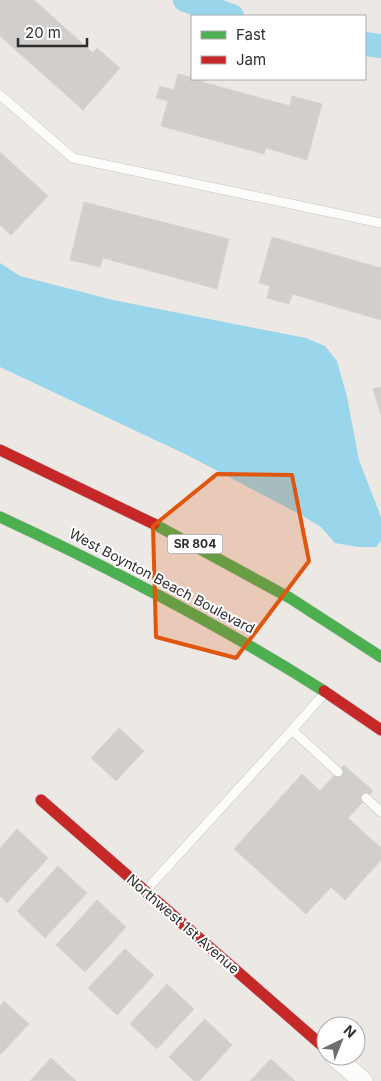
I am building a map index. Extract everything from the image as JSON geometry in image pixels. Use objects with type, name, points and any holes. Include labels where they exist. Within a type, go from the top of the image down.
[{"type":"main road","name":"SR 804","points":[[0,450],[192,543],[283,594],[381,657]]},
{"type":"main road","name":"West Boynton Beach Boulevard","points":[[0,516],[163,595],[253,646],[326,692],[381,730]]},
{"type":"main road","name":"Northwest 1st Avenue","points":[[41,800],[316,1040]]},
{"type":"street","points":[[346,1066],[363,1081]]},
{"type":"lane","points":[[0,95],[73,158],[381,223]]},
{"type":"lane","points":[[145,891],[326,692]]},
{"type":"lane","points":[[292,730],[338,772]]},
{"type":"lane","points":[[366,798],[381,812]]},
{"type":"highlighted area","points":[[217,474],[292,475],[309,561],[236,658],[156,637],[153,526]]},
{"type":"water","points":[[0,263],[20,276],[113,300],[306,338],[325,346],[337,361],[347,397],[359,460],[381,517],[381,541],[376,547],[358,547],[335,543],[321,527],[303,516],[187,455],[0,367]]},
{"type":"building","points":[[0,0],[34,0],[93,53],[97,48],[120,68],[83,110],[0,36]]},
{"type":"building","points":[[178,74],[191,77],[191,80],[202,80],[202,82],[290,106],[292,96],[322,104],[307,160],[266,148],[264,154],[161,126],[168,101],[156,98],[160,86],[174,90]]},
{"type":"building","points":[[0,152],[48,196],[11,235],[0,225]]},
{"type":"building","points":[[84,202],[229,239],[217,289],[103,258],[100,267],[70,260]]},
{"type":"building","points":[[272,237],[381,268],[381,320],[292,294],[289,304],[267,298],[270,286],[259,283]]},
{"type":"building","points":[[381,387],[381,415],[373,389]]},
{"type":"building","points":[[119,728],[144,751],[116,781],[91,758]]},
{"type":"building","points":[[344,765],[373,791],[348,818],[381,848],[381,860],[345,900],[331,887],[306,914],[234,849],[302,774],[320,791]]},
{"type":"building","points":[[17,829],[48,858],[7,903],[0,896],[0,848]]},
{"type":"building","points":[[58,866],[87,893],[45,938],[17,911]]},
{"type":"building","points":[[97,900],[126,927],[85,972],[56,945]]},
{"type":"building","points":[[125,949],[154,975],[117,1015],[88,988]]},
{"type":"building","points":[[167,984],[194,1009],[157,1049],[130,1024]]},
{"type":"building","points":[[4,1001],[29,1024],[0,1055],[0,1006]]},
{"type":"building","points":[[205,1019],[232,1045],[199,1081],[194,1081],[169,1057]]},
{"type":"building","points":[[51,1058],[76,1081],[30,1081]]},
{"type":"building","points":[[271,1059],[295,1081],[250,1081]]},
{"type":"waterway","points":[[185,0],[229,15]]},
{"type":"waterway","points":[[366,44],[381,46]]},
{"type":"traffic: fast","points":[[0,517],[165,599],[245,643],[324,691]]},
{"type":"traffic: fast","points":[[154,524],[290,598],[381,657]]},
{"type":"traffic: jam","points":[[0,450],[154,524]]},
{"type":"traffic: jam","points":[[324,691],[381,730]]},
{"type":"traffic: jam","points":[[41,800],[316,1040]]}]
